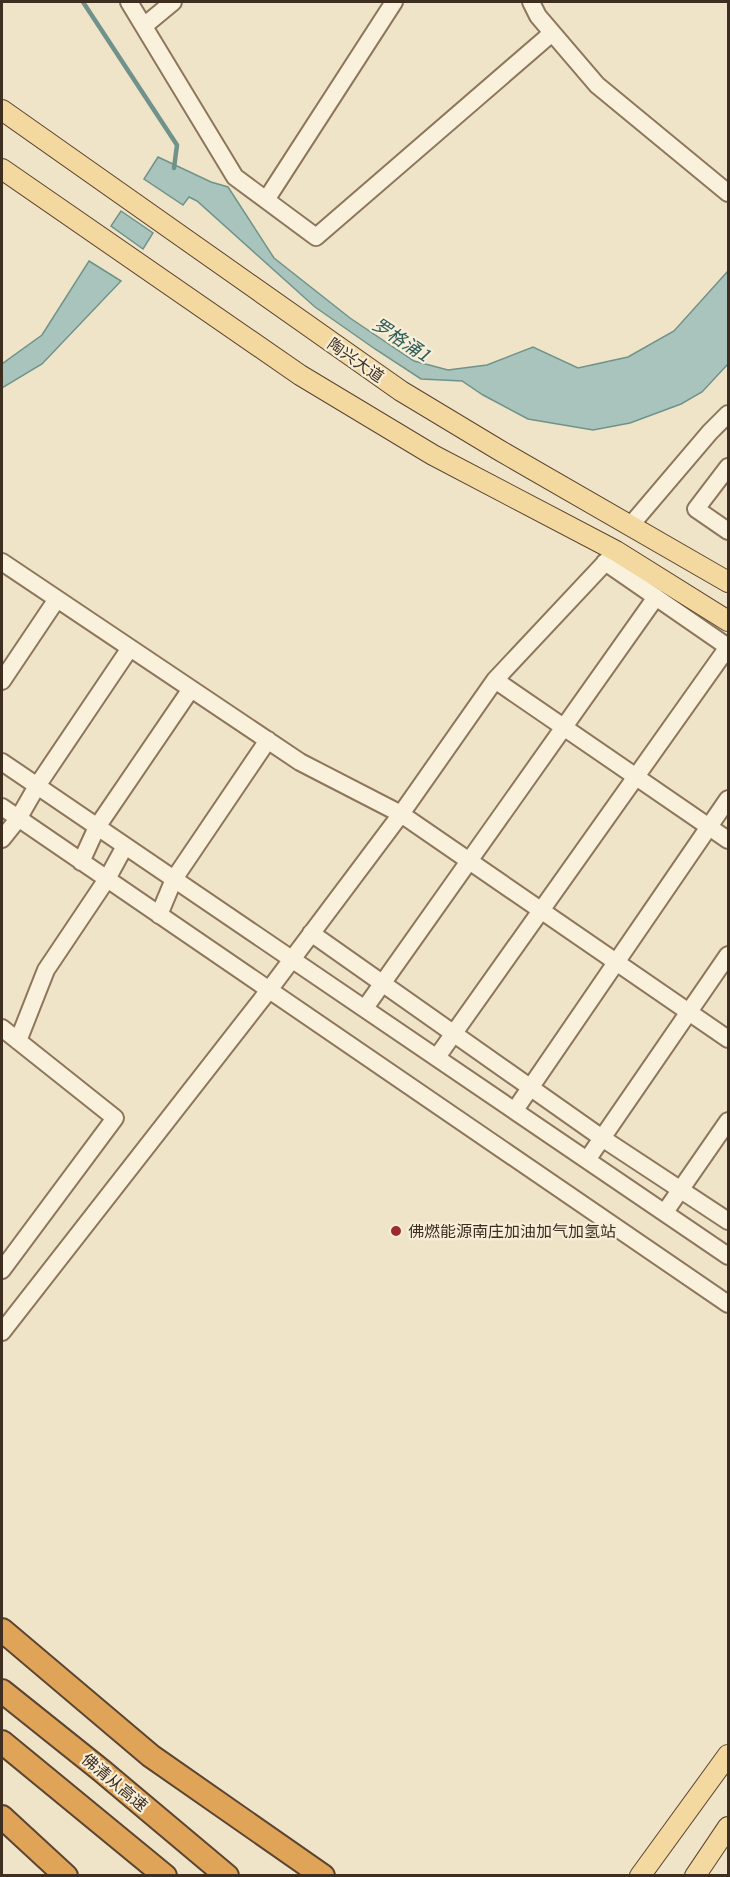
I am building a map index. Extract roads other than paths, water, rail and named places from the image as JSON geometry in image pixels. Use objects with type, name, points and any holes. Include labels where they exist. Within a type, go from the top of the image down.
[{"type":"highway","points":[[2,1630],[151,1756],[323,1875]]},
{"type":"highway","name":"佛清从高速","points":[[2,1690],[227,1875]]},
{"type":"highway","points":[[2,1742],[165,1875]]},
{"type":"highway","points":[[2,1817],[66,1875]]},
{"type":"main road","name":"陶兴大道","points":[[2,110],[401,391],[729,582]]},
{"type":"main road","points":[[2,169],[300,375],[433,455],[729,621]]},
{"type":"main road","points":[[640,1875],[729,1755]]},
{"type":"main road","points":[[695,1875],[729,1827]]},
{"type":"street","points":[[129,2],[235,177],[316,237],[552,33]]},
{"type":"street","points":[[144,26],[174,2]]},
{"type":"street","points":[[266,200],[394,2]]},
{"type":"street","points":[[531,2],[538,16],[597,85],[729,193]]},
{"type":"street","points":[[630,526],[710,432],[729,414]]},
{"type":"street","points":[[729,467],[696,509],[729,531]]},
{"type":"street","points":[[2,1332],[269,990],[401,814],[495,680],[610,556],[656,597],[728,647],[437,1057]]},
{"type":"street","points":[[2,562],[300,762],[401,814],[729,1039]]},
{"type":"street","points":[[365,1008],[656,597]]},
{"type":"street","points":[[2,681],[57,599]]},
{"type":"street","points":[[2,839],[18,819],[37,786],[130,648]]},
{"type":"street","points":[[495,680],[729,840]]},
{"type":"street","points":[[81,862],[98,827],[191,689]]},
{"type":"street","points":[[159,915],[174,879],[268,740]]},
{"type":"street","points":[[2,762],[729,1256]]},
{"type":"street","points":[[515,1110],[729,799]]},
{"type":"street","points":[[2,807],[729,1304]]},
{"type":"street","points":[[18,1041],[46,970],[107,879],[125,846]]},
{"type":"street","points":[[311,933],[602,1138],[729,1221]]},
{"type":"street","points":[[588,1160],[729,955]]},
{"type":"street","points":[[2,1028],[115,1118],[2,1270]]},
{"type":"street","points":[[665,1212],[729,1120]]},
{"type":"water","points":[[158,157],[211,182],[228,187],[274,258],[350,318],[414,361],[448,370],[487,365],[533,347],[578,368],[628,357],[674,331],[728,271],[728,364],[702,392],[681,404],[630,423],[593,430],[528,419],[462,381],[421,379],[315,307],[197,201],[189,197],[183,205],[144,179]]},
{"type":"water","points":[[121,211],[153,233],[143,249],[111,226]]},
{"type":"water","points":[[89,261],[121,281],[42,364],[2,388],[2,364],[42,335]]},
{"type":"waterway","points":[[83,2],[177,145],[174,168]]},
{"type":"place","name":"佛燃能源南庄加油加气加氢站","points":[[396,1231]]},
{"type":"water label","name":"罗格涌1","points":[[401,340]]}]
